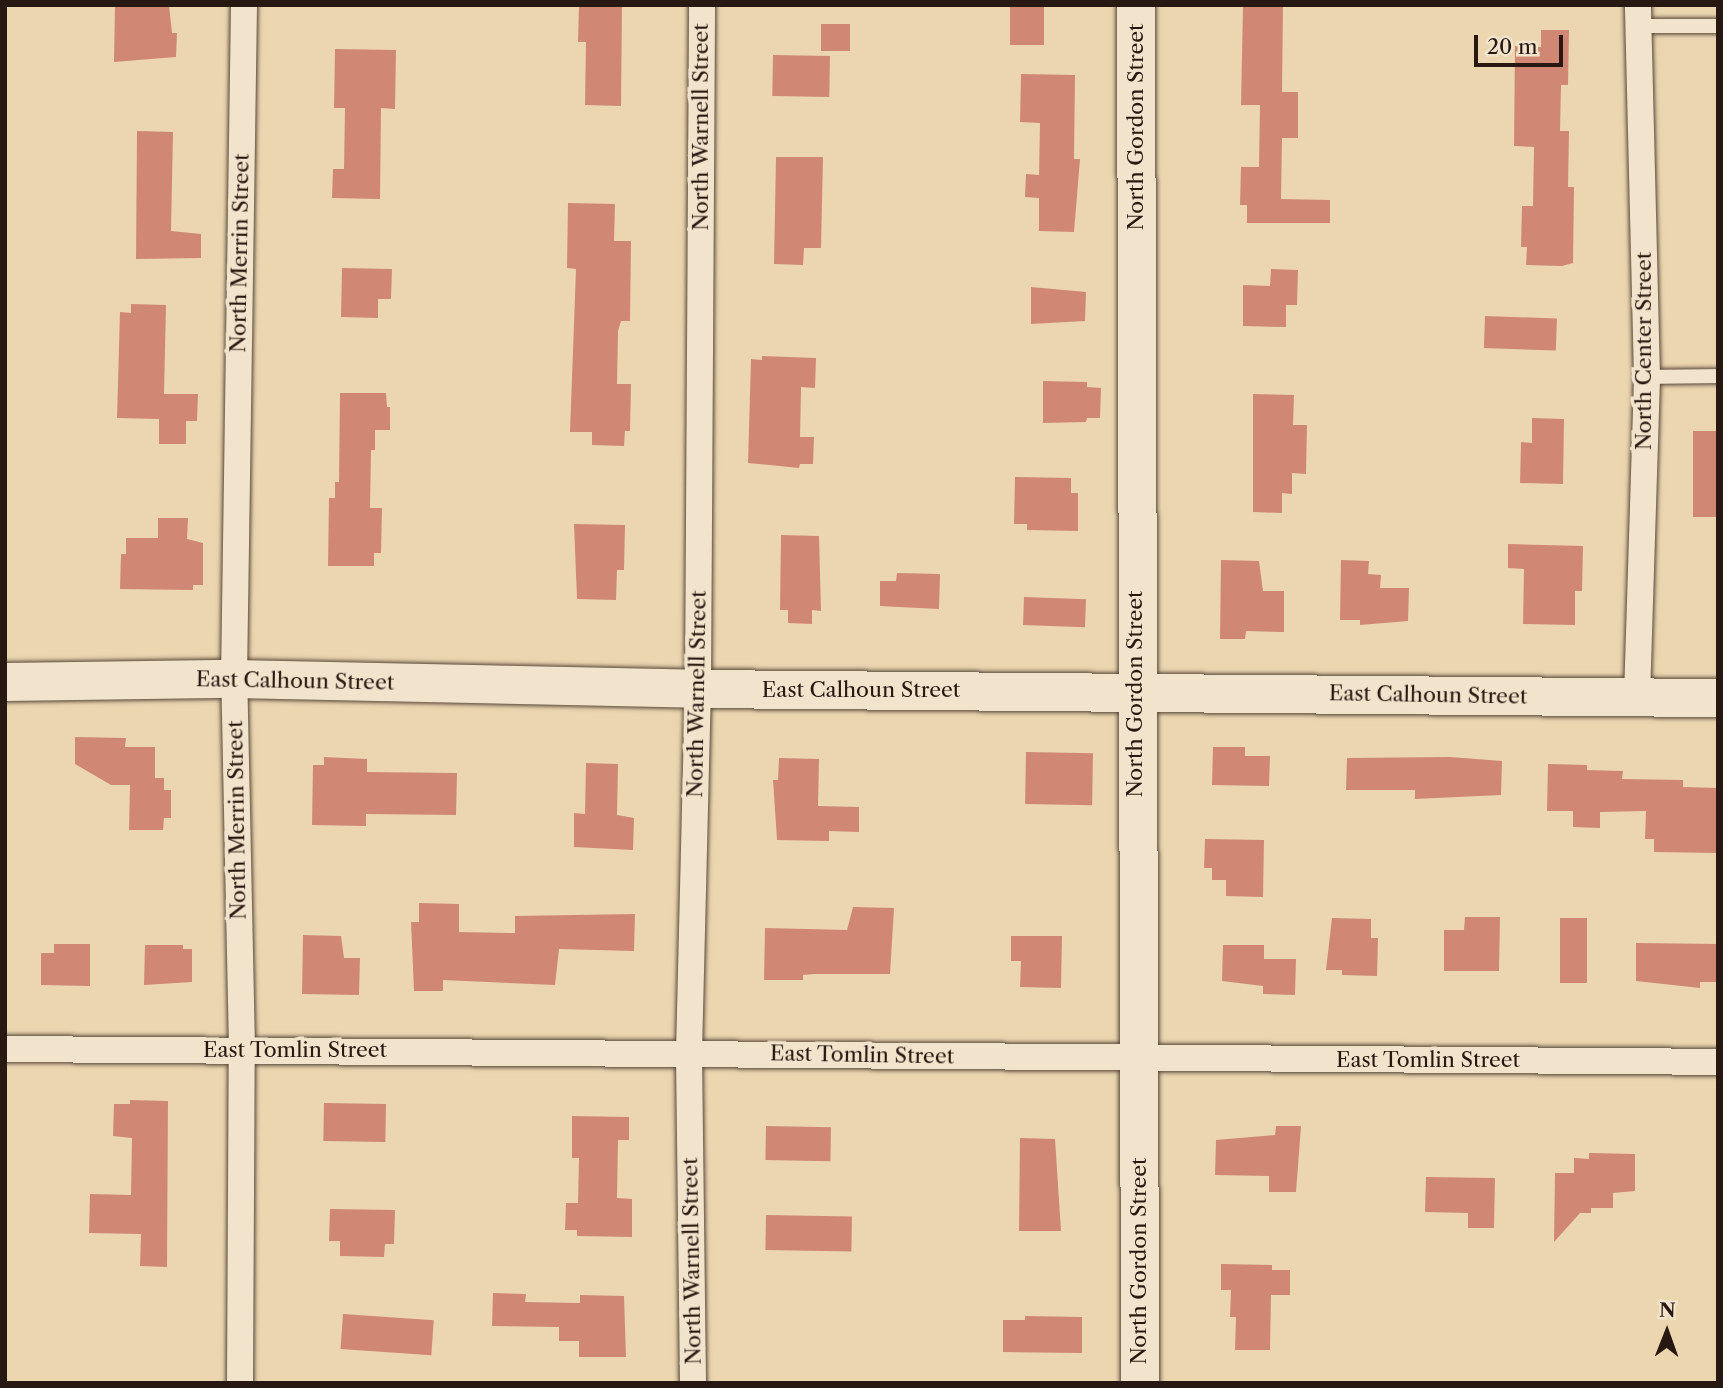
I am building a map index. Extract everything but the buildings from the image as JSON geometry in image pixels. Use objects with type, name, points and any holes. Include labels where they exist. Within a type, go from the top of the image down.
[{"type":"street","name":"North Merrin Street","points":[[240,1383],[242,1049],[234,679],[244,5]]},
{"type":"street","name":"North Warnell Street","points":[[693,1383],[689,1053],[698,689],[702,5]]},
{"type":"street","name":"North Gordon Street","points":[[1136,5],[1135,692],[1140,1383]]},
{"type":"street","name":"North Center Street","points":[[1637,697],[1647,377],[1638,16]]},
{"type":"street","name":"East Calhoun Street","points":[[5,682],[234,679],[698,689],[1718,698]]},
{"type":"street","name":"East Tomlin Street","points":[[5,1049],[1718,1062]]},
{"type":"lane","points":[[1638,16],[1718,26]]},
{"type":"lane","points":[[1647,377],[1718,376]]}]
